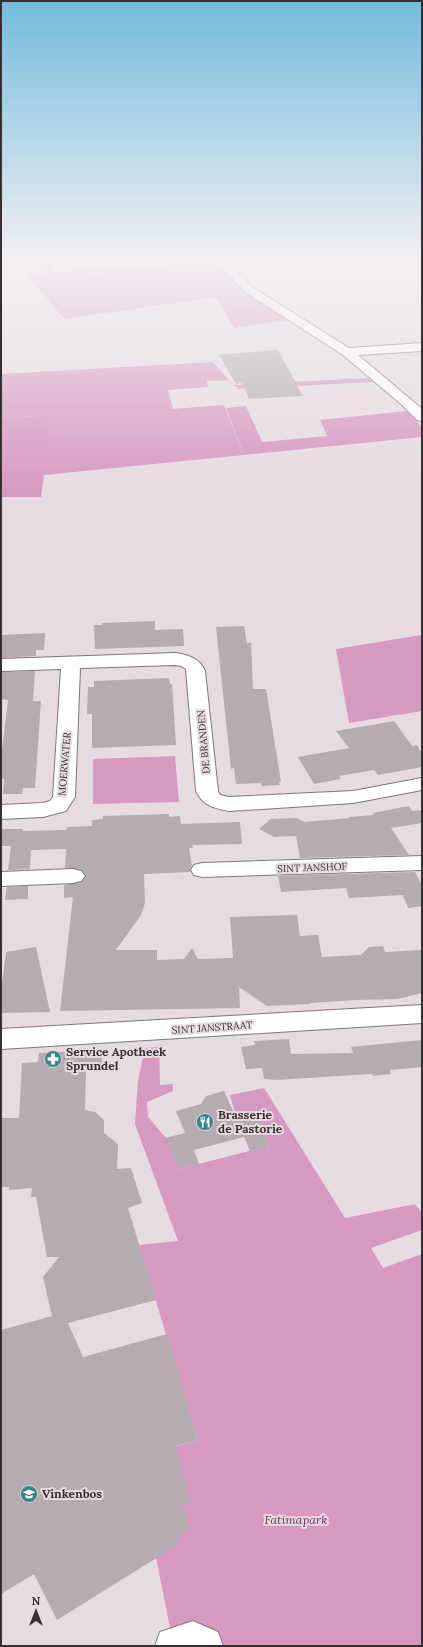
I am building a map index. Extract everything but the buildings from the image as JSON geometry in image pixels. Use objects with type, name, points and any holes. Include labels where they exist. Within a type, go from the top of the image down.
[{"type":"street","points":[[326,339],[347,352],[406,401],[422,417]]},
{"type":"street","points":[[347,352],[422,348]]},
{"type":"street","name":"DE BRANDEN","points":[[1,665],[175,659],[184,660],[193,664],[196,671],[207,791],[210,797],[217,802],[229,804],[330,800],[421,786]]},
{"type":"street","name":"MOERWATER","points":[[1,812],[43,810],[58,806],[64,797],[70,663]]},
{"type":"street","name":"SINT JANSHOF","points":[[202,870],[422,863]]},
{"type":"street","points":[[1,879],[73,876]]},
{"type":"street","name":"SINT JANSTRAAT","points":[[1,1039],[422,1014]]},
{"type":"street","points":[[174,1646],[194,1640],[204,1646]]},
{"type":"green space","points":[[213,362],[229,380],[207,381],[208,387],[168,390],[173,409],[224,405],[244,455],[44,475],[41,497],[1,497],[1,445],[51,415],[1,418],[1,374]]},
{"type":"green space","points":[[422,635],[422,711],[349,723],[336,649]]},
{"type":"green space","points":[[175,756],[179,802],[93,804],[93,759]]},
{"type":"green space","name":"Fatimapark","points":[[159,1047],[160,1085],[173,1084],[173,1091],[147,1102],[148,1117],[166,1138],[179,1169],[269,1146],[256,1115],[237,1120],[230,1095],[264,1088],[345,1218],[415,1204],[422,1213],[422,1230],[371,1248],[383,1268],[422,1254],[422,1646],[176,1646],[173,1643],[145,1501],[128,1460],[198,1440],[139,1245],[178,1241],[135,1124],[138,1081],[145,1048]]},
{"type":"shaded area","points":[[367,378],[373,382],[238,389],[234,385]]},
{"type":"shaded area","points":[[246,406],[262,442],[327,436],[320,420],[407,411],[422,427],[422,437],[244,455],[226,408]]},
{"type":"shaded area","points":[[51,415],[49,445],[1,445],[1,418]]},
{"type":"place","name":"Service Apotheek Sprundel","points":[[53,1059]]},
{"type":"place","name":"Brasserie de Pastorie","points":[[205,1122]]},
{"type":"place","name":"Vinkenbos","points":[[29,1494]]}]
